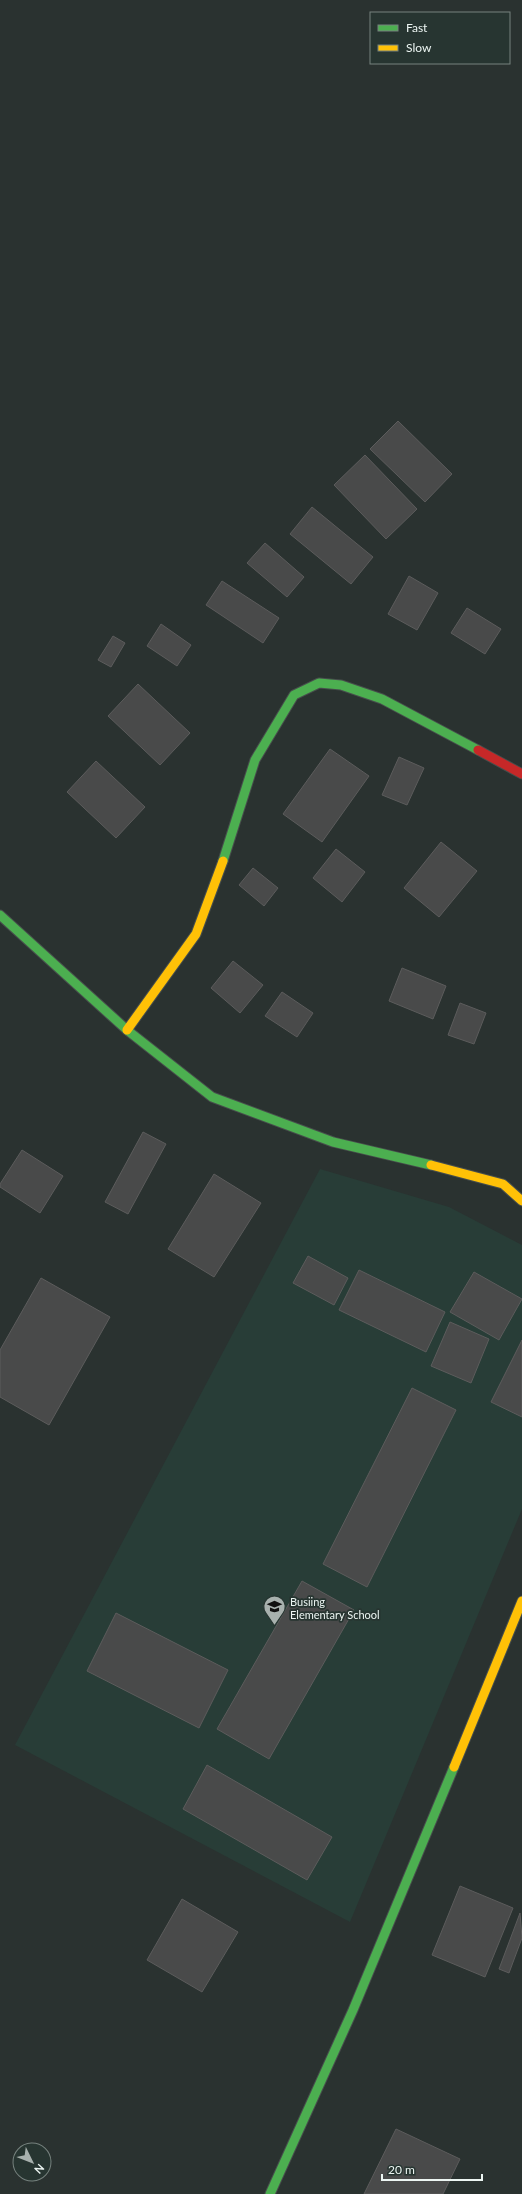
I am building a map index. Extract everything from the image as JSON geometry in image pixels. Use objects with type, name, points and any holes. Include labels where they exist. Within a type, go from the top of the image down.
[{"type":"street","points":[[127,1030],[196,934],[228,848],[255,760],[294,695],[319,683],[341,685],[375,697],[522,774]]},
{"type":"street","points":[[0,915],[127,1030],[212,1097],[333,1142],[475,1175],[504,1184],[522,1201]]},
{"type":"street","points":[[270,2194],[353,2010],[522,1601]]},
{"type":"shaded area","name":"Busiing Elementary School","points":[[320,1169],[449,1207],[522,1245],[522,1509],[350,1922],[15,1745]]},
{"type":"building","points":[[398,421],[452,474],[425,502],[370,449]]},
{"type":"building","points":[[365,455],[417,509],[386,539],[334,485]]},
{"type":"building","points":[[312,507],[373,557],[351,584],[290,534]]},
{"type":"building","points":[[265,543],[304,577],[287,597],[247,563]]},
{"type":"building","points":[[409,576],[438,593],[417,630],[388,614]]},
{"type":"building","points":[[222,581],[279,618],[263,643],[206,605]]},
{"type":"building","points":[[467,608],[501,629],[485,654],[451,633]]},
{"type":"building","points":[[161,624],[191,645],[177,666],[147,646]]},
{"type":"building","points":[[113,636],[125,643],[111,667],[98,660]]},
{"type":"building","points":[[138,684],[190,733],[160,765],[108,716]]},
{"type":"building","points":[[330,749],[369,776],[322,842],[283,814]]},
{"type":"building","points":[[399,757],[424,768],[407,805],[382,795]]},
{"type":"building","points":[[96,761],[145,807],[116,838],[67,792]]},
{"type":"building","points":[[441,842],[477,871],[439,917],[404,888]]},
{"type":"building","points":[[336,849],[365,872],[342,902],[313,878]]},
{"type":"building","points":[[253,868],[278,888],[264,906],[239,885]]},
{"type":"building","points":[[233,961],[263,985],[240,1013],[211,988]]},
{"type":"building","points":[[402,968],[446,986],[433,1019],[389,1001]]},
{"type":"building","points":[[282,992],[313,1013],[297,1037],[265,1016]]},
{"type":"building","points":[[460,1003],[486,1013],[474,1044],[448,1035]]},
{"type":"building","points":[[143,1132],[166,1144],[128,1214],[105,1202]]},
{"type":"building","points":[[22,1150],[63,1176],[40,1213],[0,1187],[0,1184]]},
{"type":"building","points":[[214,1174],[261,1203],[214,1277],[168,1249]]},
{"type":"building","points":[[308,1256],[348,1278],[334,1305],[293,1283]]},
{"type":"building","points":[[359,1270],[445,1312],[426,1352],[339,1310]]},
{"type":"building","points":[[474,1272],[522,1299],[499,1340],[450,1312]]},
{"type":"building","points":[[41,1278],[110,1317],[49,1425],[0,1397],[0,1350]]},
{"type":"building","points":[[450,1322],[489,1339],[471,1383],[431,1366]]},
{"type":"building","points":[[522,1340],[522,1417],[491,1402]]},
{"type":"building","points":[[412,1388],[456,1410],[367,1587],[323,1564]]},
{"type":"building","points":[[302,1581],[354,1610],[269,1759],[217,1729]]},
{"type":"building","points":[[116,1613],[228,1670],[199,1728],[87,1671]]},
{"type":"building","points":[[207,1765],[332,1837],[307,1880],[183,1809]]},
{"type":"building","points":[[460,1886],[513,1908],[485,1977],[432,1955]]},
{"type":"building","points":[[182,1899],[238,1932],[202,1992],[147,1960]]},
{"type":"building","points":[[520,1913],[522,1938],[509,1973],[499,1969]]},
{"type":"building","points":[[396,2129],[460,2159],[443,2194],[364,2194]]},
{"type":"traffic: fast","points":[[223,861],[255,760],[294,695],[319,683],[341,685],[382,699],[478,750]]},
{"type":"traffic: fast","points":[[0,915],[127,1030],[212,1097],[333,1142],[431,1165]]},
{"type":"traffic: fast","points":[[270,2194],[353,2010],[454,1767]]},
{"type":"traffic: slow","points":[[127,1030],[196,934],[223,861]]},
{"type":"traffic: slow","points":[[431,1165],[503,1184],[522,1201]]},
{"type":"traffic: slow","points":[[454,1767],[522,1601]]},
{"type":"traffic: jam","points":[[478,750],[522,774]]},
{"type":"place","name":"Busiing Elementary School","points":[[275,1626]]}]
